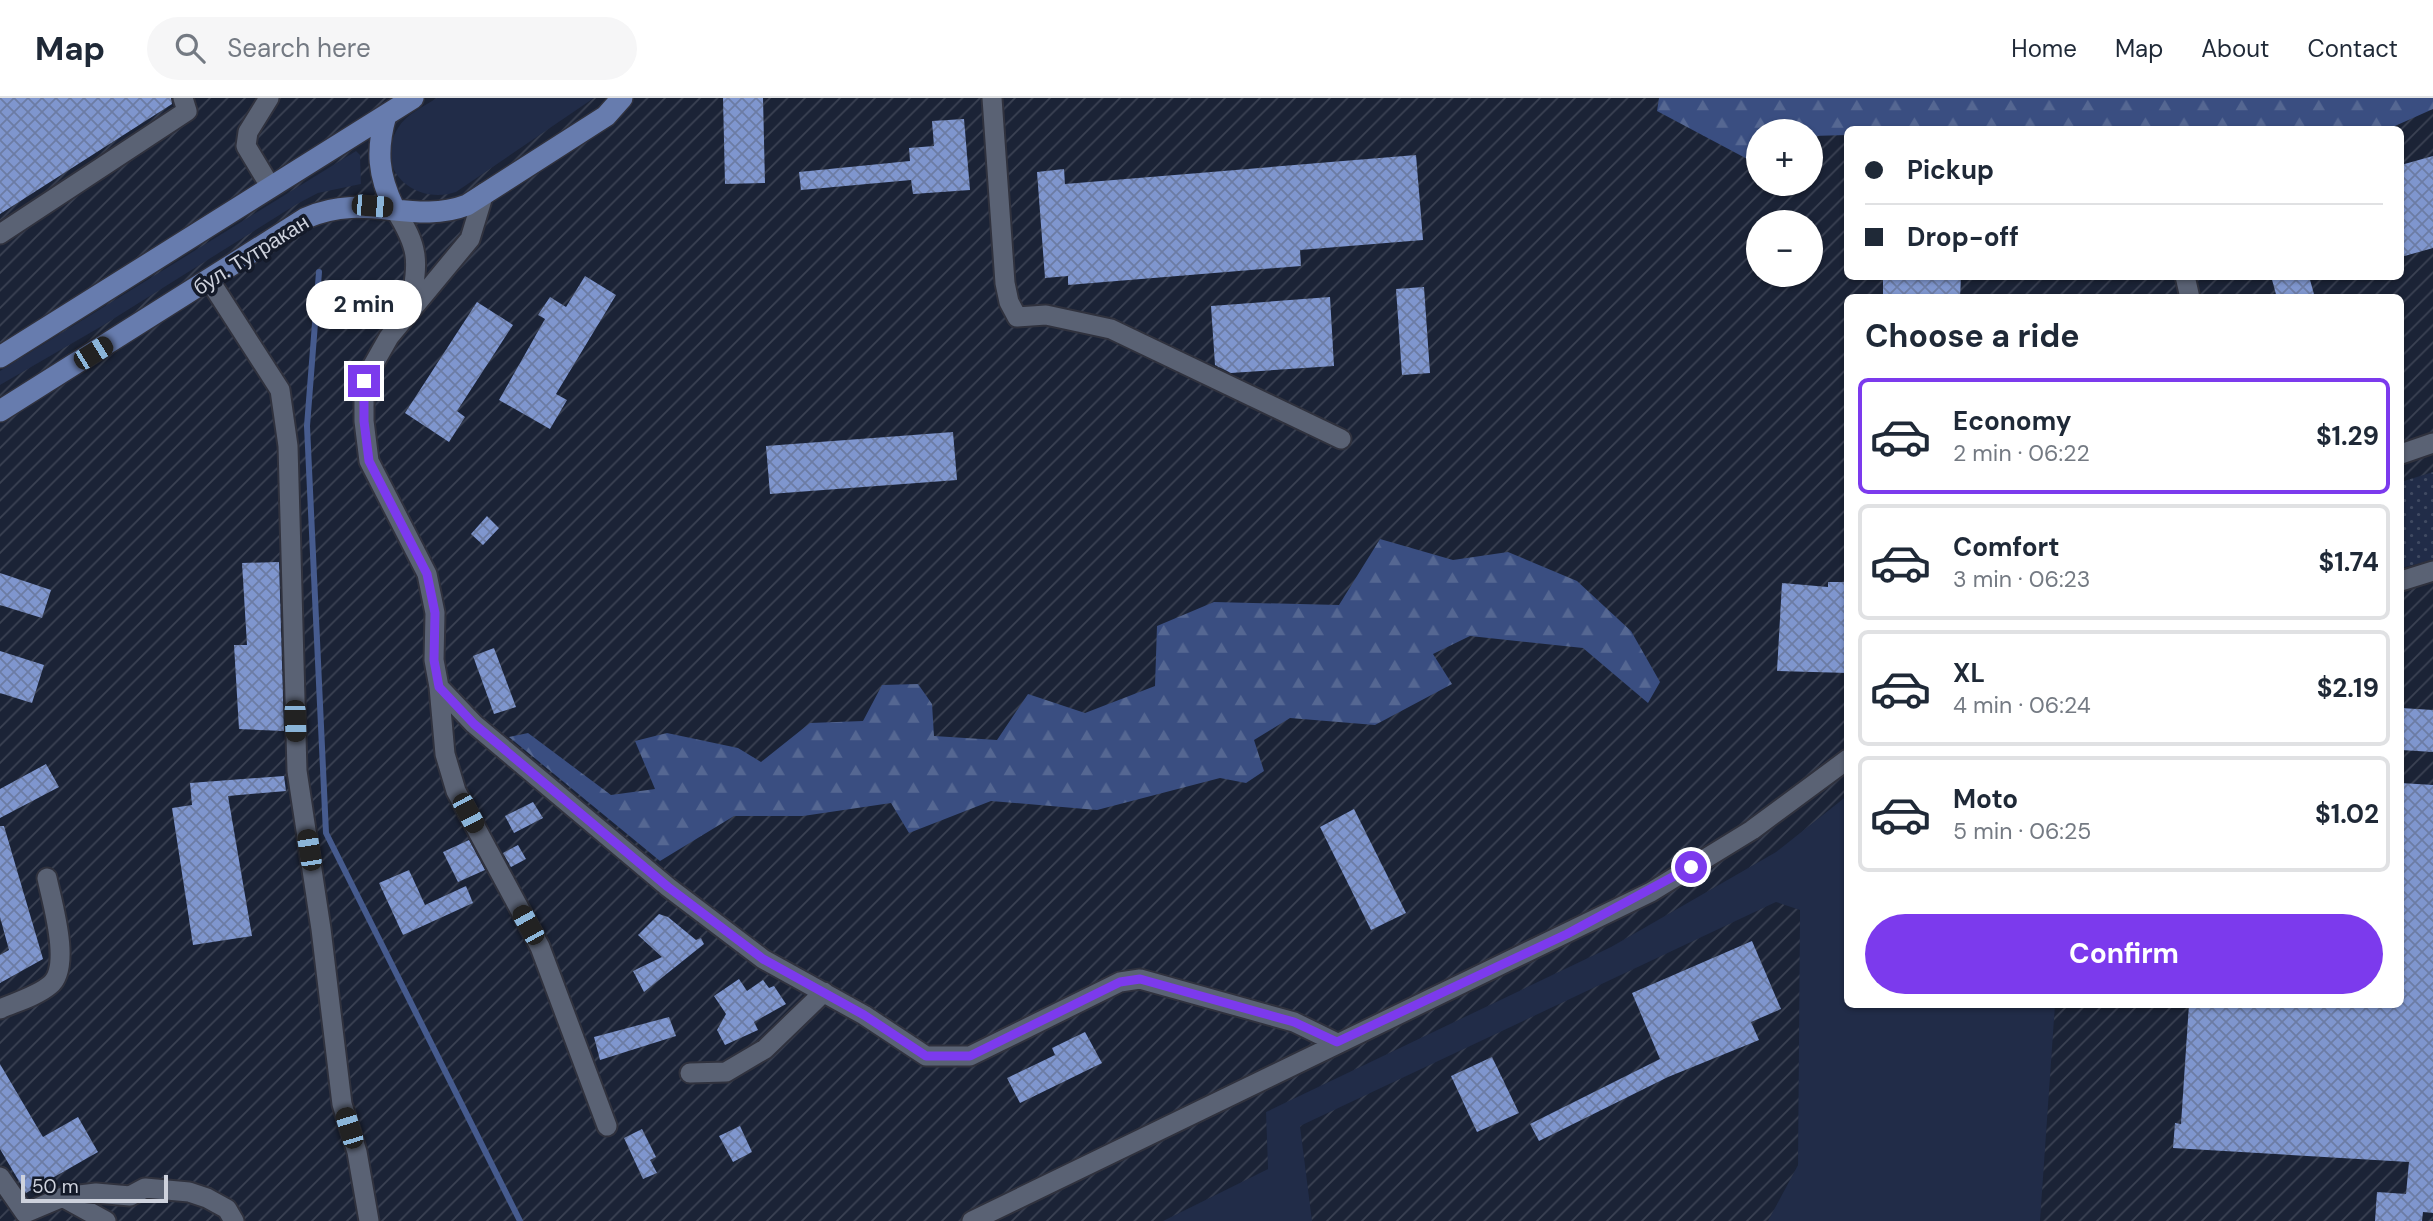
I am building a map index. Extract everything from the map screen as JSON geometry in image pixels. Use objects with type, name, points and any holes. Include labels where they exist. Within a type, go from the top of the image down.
[{"type":"main road","points":[[0,357],[412,98]]},
{"type":"main road","name":"бул. Тутракан","points":[[0,411],[321,212],[338,207],[394,208],[429,214],[448,212],[467,205],[606,116],[622,98]]},
{"type":"main road","points":[[386,115],[379,138],[379,167],[394,208]]},
{"type":"street","points":[[0,234],[187,111],[183,98]]},
{"type":"street","points":[[269,98],[248,132],[246,146],[270,186]]},
{"type":"street","points":[[992,98],[1005,282],[1009,302],[1017,317],[1046,315],[1111,329],[1340,439]]},
{"type":"street","points":[[484,193],[470,239],[447,271],[410,309],[375,359],[364,381],[364,421],[369,461],[427,574],[435,613],[434,660],[445,754],[456,791],[540,947],[607,1126]]},
{"type":"street","points":[[394,208],[411,235],[416,254],[410,309]]},
{"type":"street","points":[[210,281],[280,390],[288,446],[297,771],[321,929],[342,1104],[357,1152],[369,1221]]},
{"type":"street","points":[[2404,453],[2433,443]]},
{"type":"street","points":[[2404,579],[2433,571]]},
{"type":"street","points":[[439,687],[484,733],[668,887],[763,959],[824,992],[926,1056],[970,1056],[1120,982],[1140,979],[1294,1022],[1337,1042]]},
{"type":"street","points":[[972,1221],[1009,1212],[1337,1042],[1651,892],[1752,830],[1844,762]]},
{"type":"street","points":[[0,1009],[49,987],[58,972],[60,947],[47,878]]},
{"type":"street","points":[[690,1073],[726,1072],[765,1049],[824,992]]},
{"type":"street","points":[[0,1177],[25,1213],[63,1197],[96,1194],[130,1196],[145,1188],[189,1192],[227,1209],[234,1221]]},
{"type":"street","points":[[63,1197],[106,1221]]},
{"type":"shaded area","points":[[0,98],[2433,98],[2433,1221],[0,1221]]},
{"type":"shaded area","points":[[437,98],[594,98],[456,192],[441,195],[426,194],[402,181],[394,170],[390,157],[391,143],[401,123]]},
{"type":"shaded area","points":[[356,151],[360,155],[361,184],[318,193],[297,204],[102,326],[0,385],[0,371]]},
{"type":"shaded area","points":[[2433,472],[2433,560],[2404,567],[2404,481]]},
{"type":"shaded area","points":[[1844,798],[1844,1008],[2055,1008],[2040,1221],[1768,1221],[1798,1165],[1800,910],[1776,902],[1300,1126],[1312,1221],[1163,1221],[1268,1169],[1266,1112],[1611,947],[1776,852]]},
{"type":"green space","points":[[1659,98],[2433,98],[2433,109],[2395,126],[1844,126],[1844,135],[1823,136],[1823,119],[1746,119],[1746,158],[1657,111]]},
{"type":"green space","points":[[1380,539],[1453,560],[1508,552],[1577,581],[1631,631],[1660,682],[1648,703],[1583,648],[1470,636],[1433,654],[1452,684],[1375,725],[1290,718],[1254,740],[1264,771],[1246,783],[1220,778],[1097,810],[991,801],[909,833],[891,803],[803,816],[734,816],[660,861],[509,737],[528,733],[611,795],[655,789],[635,741],[667,733],[738,748],[761,762],[810,723],[863,721],[882,685],[918,684],[932,704],[934,736],[997,740],[1028,694],[1085,713],[1155,686],[1157,626],[1214,602],[1339,605]]},
{"type":"building","points":[[0,98],[171,98],[172,104],[0,214]]},
{"type":"building","points":[[723,98],[763,98],[765,183],[725,184]]},
{"type":"building","points":[[964,119],[970,190],[913,194],[911,180],[801,190],[799,172],[910,161],[909,148],[934,146],[932,121]]},
{"type":"building","points":[[1416,155],[1423,240],[1300,250],[1301,266],[1068,285],[1068,276],[1045,278],[1037,172],[1064,169],[1065,184]]},
{"type":"building","points":[[2433,156],[2433,248],[2404,256],[2404,164]]},
{"type":"building","points":[[585,276],[616,295],[556,394],[567,400],[550,429],[499,400],[545,319],[538,315],[550,297],[566,307]]},
{"type":"building","points":[[1883,280],[1961,280],[1960,294],[1883,294]]},
{"type":"building","points":[[2272,280],[2310,280],[2314,294],[2276,294]]},
{"type":"building","points":[[1424,287],[1430,373],[1402,375],[1396,289]]},
{"type":"building","points":[[1330,297],[1334,366],[1231,373],[1215,365],[1211,306]]},
{"type":"building","points":[[477,302],[513,325],[457,411],[465,417],[449,442],[405,413]]},
{"type":"building","points":[[953,432],[957,480],[770,494],[766,446]]},
{"type":"building","points":[[487,516],[499,528],[483,545],[471,534]]},
{"type":"building","points":[[279,562],[284,731],[239,729],[234,645],[247,645],[242,563]]},
{"type":"building","points":[[0,573],[51,590],[42,618],[0,605]]},
{"type":"building","points":[[1828,582],[1844,582],[1844,673],[1777,671],[1782,583],[1828,587]]},
{"type":"building","points":[[494,648],[516,707],[494,714],[473,656]]},
{"type":"building","points":[[0,651],[44,665],[32,703],[0,693]]},
{"type":"building","points":[[2404,708],[2433,710],[2433,752],[2404,750]]},
{"type":"building","points":[[46,764],[59,787],[0,818],[0,789]]},
{"type":"building","points":[[284,776],[286,791],[228,796],[252,936],[193,945],[172,808],[192,805],[190,783]]},
{"type":"building","points":[[2404,783],[2433,785],[2433,1213],[2423,1212],[2422,1221],[2375,1221],[2377,1192],[2406,1194],[2409,1162],[2173,1148],[2175,1123],[2181,1124],[2189,1008],[2404,1008]]},
{"type":"building","points":[[533,802],[543,818],[514,833],[505,816]]},
{"type":"building","points":[[1354,809],[1406,913],[1371,930],[1320,827]]},
{"type":"building","points":[[0,826],[4,826],[43,959],[0,983],[0,955],[9,950],[0,917]]},
{"type":"building","points":[[469,840],[485,870],[458,882],[443,852]]},
{"type":"building","points":[[518,845],[526,859],[511,867],[503,853]]},
{"type":"building","points":[[409,870],[425,905],[466,886],[473,903],[403,935],[379,883]]},
{"type":"building","points":[[659,914],[668,917],[696,940],[701,938],[704,944],[644,992],[633,971],[662,957],[638,935]]},
{"type":"building","points":[[1752,941],[1781,1009],[1751,1022],[1759,1040],[1668,1077],[1539,1141],[1530,1124],[1660,1059],[1632,993]]},
{"type":"building","points":[[739,979],[747,991],[763,980],[769,988],[774,986],[786,1004],[754,1022],[758,1030],[725,1045],[717,1030],[726,1014],[714,996]]},
{"type":"building","points":[[669,1017],[676,1036],[600,1060],[594,1037]]},
{"type":"building","points":[[1085,1032],[1102,1063],[1020,1103],[1007,1078],[1055,1055],[1052,1048]]},
{"type":"building","points":[[1492,1057],[1519,1113],[1477,1132],[1451,1076]]},
{"type":"building","points":[[0,1064],[43,1137],[78,1117],[98,1152],[26,1193],[0,1149]]},
{"type":"building","points":[[740,1126],[752,1152],[733,1162],[719,1136]]},
{"type":"building","points":[[642,1129],[656,1157],[650,1160],[657,1173],[643,1179],[624,1138]]},
{"type":"waterway","points":[[319,272],[307,426],[326,833],[520,1221]]},
{"type":"route","points":[[364,381],[364,421],[369,461],[396,508],[427,574],[435,613],[434,660],[439,687],[474,724],[567,805],[763,959],[864,1015],[926,1056],[970,1056],[1120,982],[1140,979],[1220,1004],[1294,1022],[1337,1042],[1567,934],[1651,892],[1691,867]]}]
